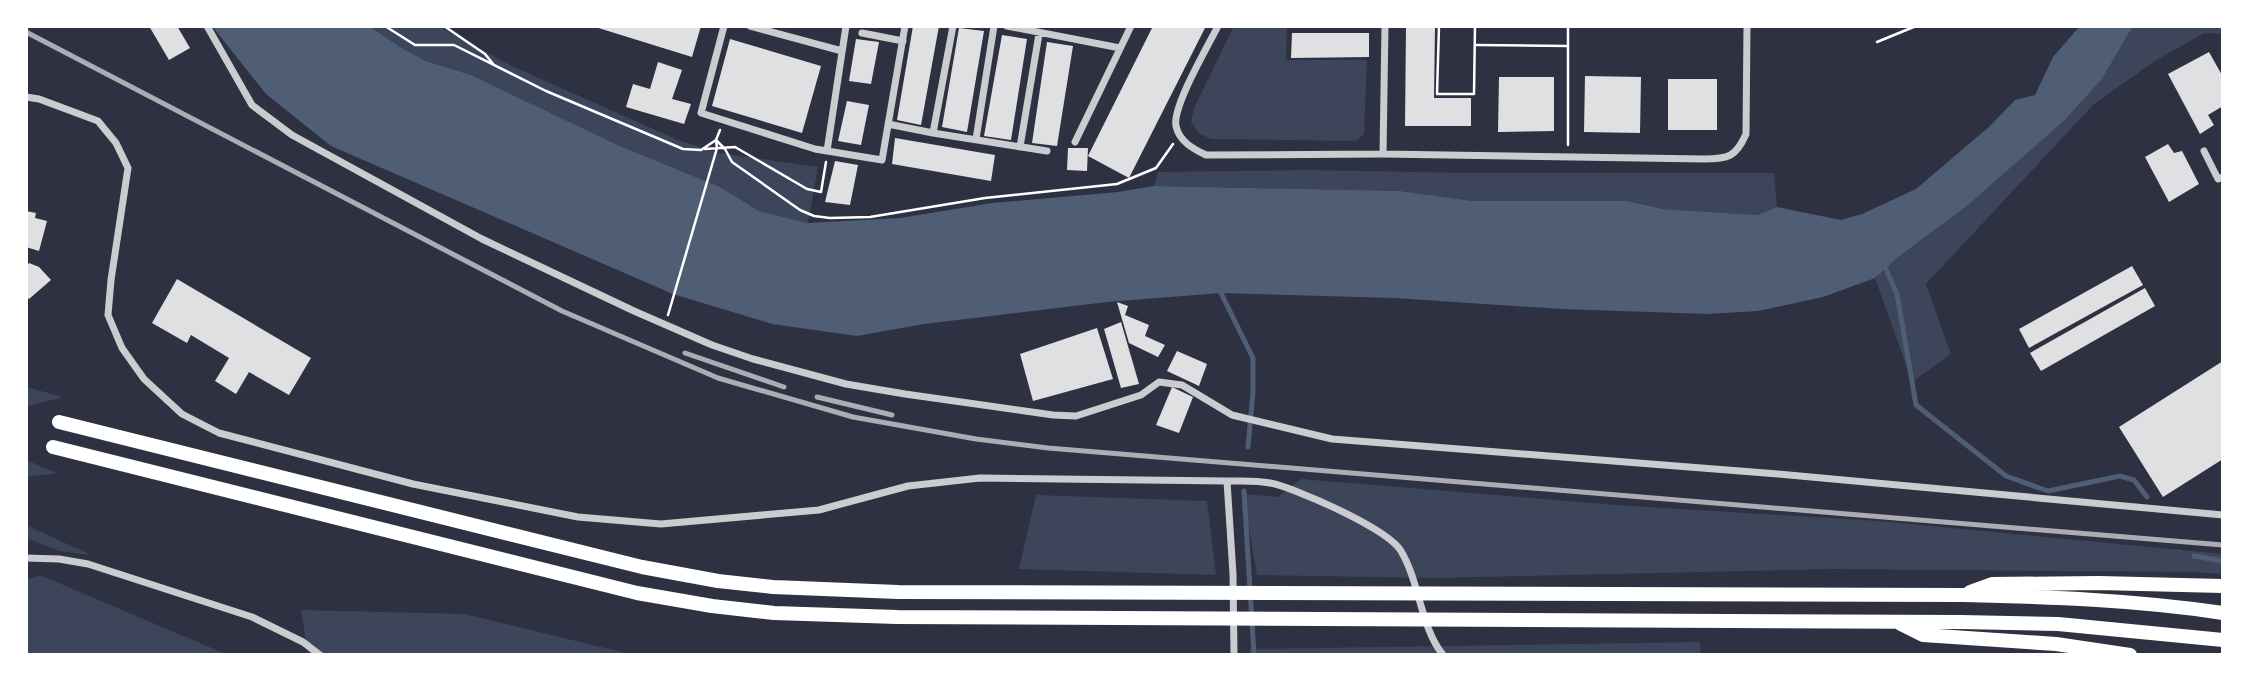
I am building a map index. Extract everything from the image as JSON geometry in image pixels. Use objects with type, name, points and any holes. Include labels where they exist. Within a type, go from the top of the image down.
[{"type":"highway","points":[[59,422],[591,556],[718,581],[773,587],[898,592],[1963,595],[2061,597],[2223,613]]},
{"type":"highway","points":[[53,447],[592,583],[712,607],[836,617],[1496,618],[2058,624],[2155,631],[2223,640]]},
{"type":"highway","points":[[1963,595],[1992,584],[2223,586]]},
{"type":"highway","points":[[1898,622],[1923,635],[2056,645],[2130,655]]},
{"type":"street","points":[[206,26],[252,105],[292,135],[482,239],[665,325],[753,359],[846,384],[1053,415],[1076,416],[1141,395],[1159,382],[1182,386],[1232,415],[1332,439],[1764,473],[2223,515]]},
{"type":"street","points":[[724,26],[702,113],[815,149],[881,160],[905,26]]},
{"type":"street","points":[[750,26],[842,51]]},
{"type":"street","points":[[827,151],[846,26]]},
{"type":"street","points":[[933,133],[953,26]]},
{"type":"street","points":[[976,139],[994,26]]},
{"type":"street","points":[[1007,26],[1120,48]]},
{"type":"street","points":[[1075,142],[1131,26]]},
{"type":"street","points":[[1217,26],[1177,109],[1176,126],[1191,148],[1206,155],[1383,154],[1704,159],[1722,159],[1733,154],[1741,146],[1746,134],[1747,26]]},
{"type":"street","points":[[1383,154],[1385,26]]},
{"type":"street","points":[[862,33],[903,41]]},
{"type":"street","points":[[1020,147],[1040,34]]},
{"type":"street","points":[[26,97],[98,121],[117,143],[128,168],[108,315],[122,348],[144,379],[182,414],[219,433],[413,484],[579,517],[661,524],[819,510],[908,486],[980,478],[1269,482],[1309,496],[1368,524],[1400,548],[1435,645],[1443,655]]},
{"type":"street","points":[[888,124],[1047,151]]},
{"type":"street","points":[[2204,151],[2218,179],[2223,177]]},
{"type":"street","points":[[1227,481],[1233,574],[1234,655]]},
{"type":"street","points":[[26,558],[59,559],[88,564],[252,617],[303,642],[320,655]]},
{"type":"path","points":[[444,26],[485,54],[495,66]]},
{"type":"path","points":[[1439,26],[1437,94],[1474,94],[1475,26]]},
{"type":"path","points":[[1568,26],[1568,157]]},
{"type":"path","points":[[1877,42],[1916,26]]},
{"type":"path","points":[[1475,45],[1568,46]]},
{"type":"path","points":[[665,325],[723,120]]},
{"type":"path","points":[[701,150],[735,147],[807,189],[821,192],[827,151]]},
{"type":"shaded area","points":[[212,26],[369,26],[426,61],[471,75],[620,146],[720,187],[759,211],[808,223],[900,218],[992,203],[1118,192],[1154,186],[1400,191],[1473,201],[1627,201],[1663,209],[1757,215],[1777,207],[1841,220],[1862,214],[1916,189],[1990,126],[2015,100],[2035,95],[2053,57],[2080,26],[2133,26],[2102,79],[2065,120],[1967,206],[1897,258],[1875,278],[1823,297],[1758,311],[1707,314],[1562,309],[1394,298],[1221,293],[1107,302],[924,324],[857,336],[772,324],[673,294],[331,146],[266,94]]},
{"type":"shaded area","points":[[369,26],[438,26],[512,66],[678,140],[719,153],[818,167],[808,223],[759,211],[720,187],[620,146],[471,75],[426,61]]},
{"type":"shaded area","points":[[1234,26],[1287,26],[1286,60],[1367,60],[1364,134],[1356,141],[1211,139],[1200,134],[1191,122],[1194,108]]},
{"type":"shaded area","points":[[2133,26],[2223,26],[2223,34],[2204,33],[2155,61],[2094,104],[1926,284],[1951,354],[1912,382],[1875,278],[1897,258],[1967,206],[2065,120],[2102,79]]},
{"type":"shaded area","points":[[1309,170],[1774,173],[1777,207],[1757,215],[1663,209],[1627,201],[1473,201],[1400,191],[1154,186],[1158,172]]},
{"type":"shaded area","points":[[26,387],[63,397],[26,407]]},
{"type":"shaded area","points":[[26,460],[57,473],[26,477]]},
{"type":"shaded area","points":[[1301,479],[1616,505],[1879,521],[2223,554],[2223,574],[1832,569],[1432,578],[1257,575],[1243,494],[1278,497]]},
{"type":"shaded area","points":[[1036,495],[1207,501],[1216,575],[1019,569]]},
{"type":"shaded area","points":[[26,525],[91,555],[59,551],[26,538]]},
{"type":"shaded area","points":[[40,575],[228,655],[26,655],[26,580]]},
{"type":"shaded area","points":[[301,610],[465,614],[634,655],[308,655]]},
{"type":"shaded area","points":[[1700,642],[1701,655],[1250,655],[1250,649]]},
{"type":"building","points":[[149,26],[177,26],[190,48],[169,60]]},
{"type":"building","points":[[592,26],[701,26],[692,57]]},
{"type":"building","points":[[913,26],[939,26],[921,125],[897,120]]},
{"type":"building","points":[[1153,26],[1206,26],[1129,178],[1088,156]]},
{"type":"building","points":[[1406,26],[1435,26],[1434,98],[1471,98],[1471,126],[1405,126]]},
{"type":"building","points":[[959,28],[984,31],[967,132],[942,127]]},
{"type":"building","points":[[1292,33],[1369,33],[1369,57],[1291,58]]},
{"type":"building","points":[[1002,35],[1027,39],[1011,140],[984,136]]},
{"type":"building","points":[[730,39],[821,66],[802,133],[712,106]]},
{"type":"building","points":[[856,39],[879,42],[871,84],[849,81]]},
{"type":"building","points":[[1047,42],[1073,46],[1057,146],[1032,143]]},
{"type":"building","points":[[2209,52],[2223,77],[2223,106],[2208,115],[2214,125],[2200,134],[2168,74]]},
{"type":"building","points":[[658,62],[682,70],[672,99],[691,104],[684,124],[626,107],[633,84],[650,89]]},
{"type":"building","points":[[1585,76],[1641,77],[1640,133],[1584,132]]},
{"type":"building","points":[[1499,77],[1554,77],[1554,131],[1498,132]]},
{"type":"building","points":[[1668,79],[1717,79],[1717,130],[1668,130]]},
{"type":"building","points":[[847,101],[869,105],[861,145],[838,141]]},
{"type":"building","points":[[895,138],[995,155],[991,181],[892,164]]},
{"type":"building","points":[[2168,144],[2174,153],[2182,151],[2199,184],[2169,202],[2145,157]]},
{"type":"building","points":[[1068,148],[1088,148],[1087,171],[1067,170]]},
{"type":"building","points":[[835,161],[858,165],[850,205],[825,202]]},
{"type":"building","points":[[26,211],[36,213],[35,218],[47,221],[39,251],[26,247]]},
{"type":"building","points":[[29,263],[39,267],[51,280],[29,299],[26,296],[26,268]]},
{"type":"building","points":[[2132,266],[2143,285],[2029,348],[2019,329]]},
{"type":"building","points":[[177,279],[311,358],[289,395],[249,372],[236,394],[215,381],[229,358],[191,335],[187,343],[152,323]]},
{"type":"building","points":[[2145,288],[2155,306],[2041,371],[2030,353]]},
{"type":"building","points":[[1117,302],[1128,306],[1125,315],[1149,325],[1145,336],[1165,345],[1158,357],[1129,343]]},
{"type":"building","points":[[1121,322],[1139,384],[1121,388],[1104,329]]},
{"type":"building","points":[[1097,328],[1113,379],[1033,401],[1020,354]]},
{"type":"building","points":[[1177,351],[1207,364],[1199,386],[1167,371]]},
{"type":"building","points":[[2223,361],[2223,459],[2163,497],[2119,427]]},
{"type":"building","points":[[1172,387],[1193,397],[1179,433],[1156,425]]},
{"type":"waterway","points":[[1884,265],[1897,294],[1916,405],[2006,476],[2048,491],[2120,476],[2134,480],[2147,497]]},
{"type":"waterway","points":[[1218,287],[1253,358],[1248,447]]},
{"type":"waterway","points":[[1244,491],[1254,655]]},
{"type":"waterway","points":[[2194,556],[2223,561]]},
{"type":"railway","points":[[26,32],[562,311],[718,378],[853,417],[976,439],[1048,448],[2223,545]]},
{"type":"railway","points":[[685,353],[784,387]]},
{"type":"railway","points":[[817,397],[892,415]]}]
